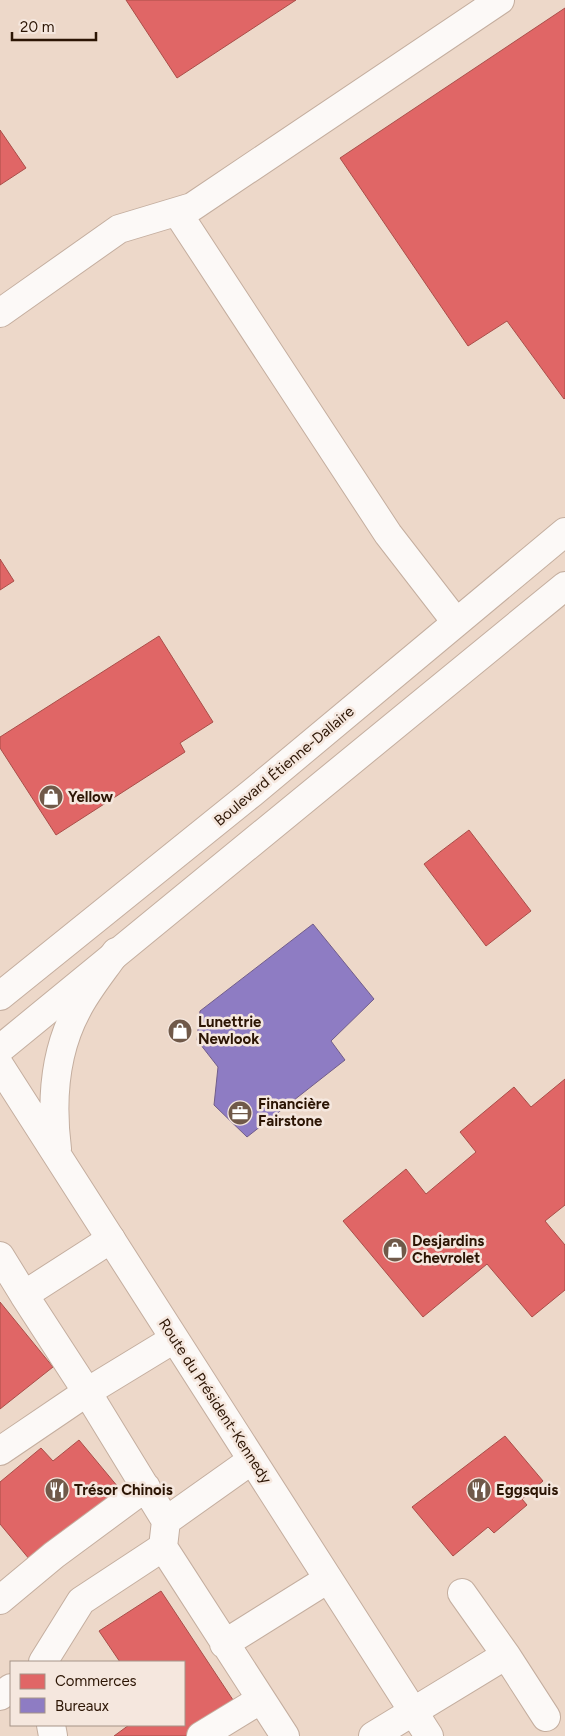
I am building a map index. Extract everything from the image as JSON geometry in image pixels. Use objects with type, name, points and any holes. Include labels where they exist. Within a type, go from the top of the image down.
[{"type":"street","points":[[0,313],[119,229],[192,207],[494,2]]},
{"type":"street","points":[[178,212],[388,534],[456,622]]},
{"type":"street","name":"Boulevard Étienne-Dallaire","points":[[0,996],[252,793],[565,532]]},
{"type":"street","points":[[0,1049],[31,1026],[116,952],[564,589]]},
{"type":"street","points":[[58,1155],[52,1116],[58,1058],[77,1009],[116,952]]},
{"type":"street","name":"Route du Président-Kennedy","points":[[0,1066],[429,1736]]},
{"type":"street","points":[[24,1295],[111,1239]]},
{"type":"street","points":[[0,1256],[146,1487],[165,1534],[224,1644],[272,1717]]},
{"type":"street","points":[[0,1451],[87,1392],[174,1339]]},
{"type":"street","points":[[44,1661],[81,1601],[165,1534],[252,1460]]},
{"type":"street","points":[[0,1600],[54,1555],[146,1487]]},
{"type":"street","points":[[224,1644],[328,1578]]},
{"type":"street","points":[[462,1593],[506,1655],[546,1717]]},
{"type":"street","points":[[373,1736],[414,1713],[506,1655]]},
{"type":"street","points":[[201,1736],[272,1717]]},
{"type":"street","points":[[236,1736],[272,1717]]},
{"type":"building: Commerces","points":[[126,0],[296,0],[177,78]]},
{"type":"building: Commerces","points":[[565,8],[564,399],[507,321],[468,346],[340,158]]},
{"type":"building: Commerces","points":[[0,130],[26,168],[0,185]]},
{"type":"building: Commerces","points":[[0,559],[14,581],[0,590]]},
{"type":"building: Commerces","points":[[159,636],[213,722],[180,743],[185,752],[56,835],[0,748],[0,737]]},
{"type":"building: Commerces","points":[[469,830],[531,911],[486,946],[424,864]]},
{"type":"building: Commerces","points":[[565,1079],[565,1205],[545,1221],[565,1245],[565,1290],[532,1317],[487,1264],[423,1317],[343,1221],[406,1169],[426,1194],[476,1152],[460,1132],[514,1087],[531,1107]]},
{"type":"building: Commerces","points":[[0,1302],[53,1367],[0,1409]]},
{"type":"building: Commerces","points":[[505,1436],[543,1481],[522,1499],[527,1505],[494,1533],[488,1527],[453,1556],[412,1507]]},
{"type":"building: Commerces","points":[[79,1440],[123,1493],[35,1566],[0,1524],[0,1482],[41,1448],[53,1461]]},
{"type":"building: Commerces","points":[[161,1591],[239,1709],[197,1736],[114,1736],[128,1726],[185,1726],[185,1661],[119,1661],[99,1631]]},
{"type":"building: Bureaux","points":[[313,924],[374,999],[331,1041],[345,1060],[247,1137],[214,1105],[218,1067],[197,1040],[200,1011]]},
{"type":"place","name":"Yellow","points":[[51,797]]},
{"type":"place","name":"Lunettrie Newlook","points":[[180,1031]]},
{"type":"place","name":"Financière Fairstone","points":[[240,1113]]},
{"type":"place","name":"Desjardins Chevrolet","points":[[395,1250]]},
{"type":"place","name":"Trésor Chinois","points":[[57,1490]]},
{"type":"place","name":"Eggsquis","points":[[479,1490]]}]
